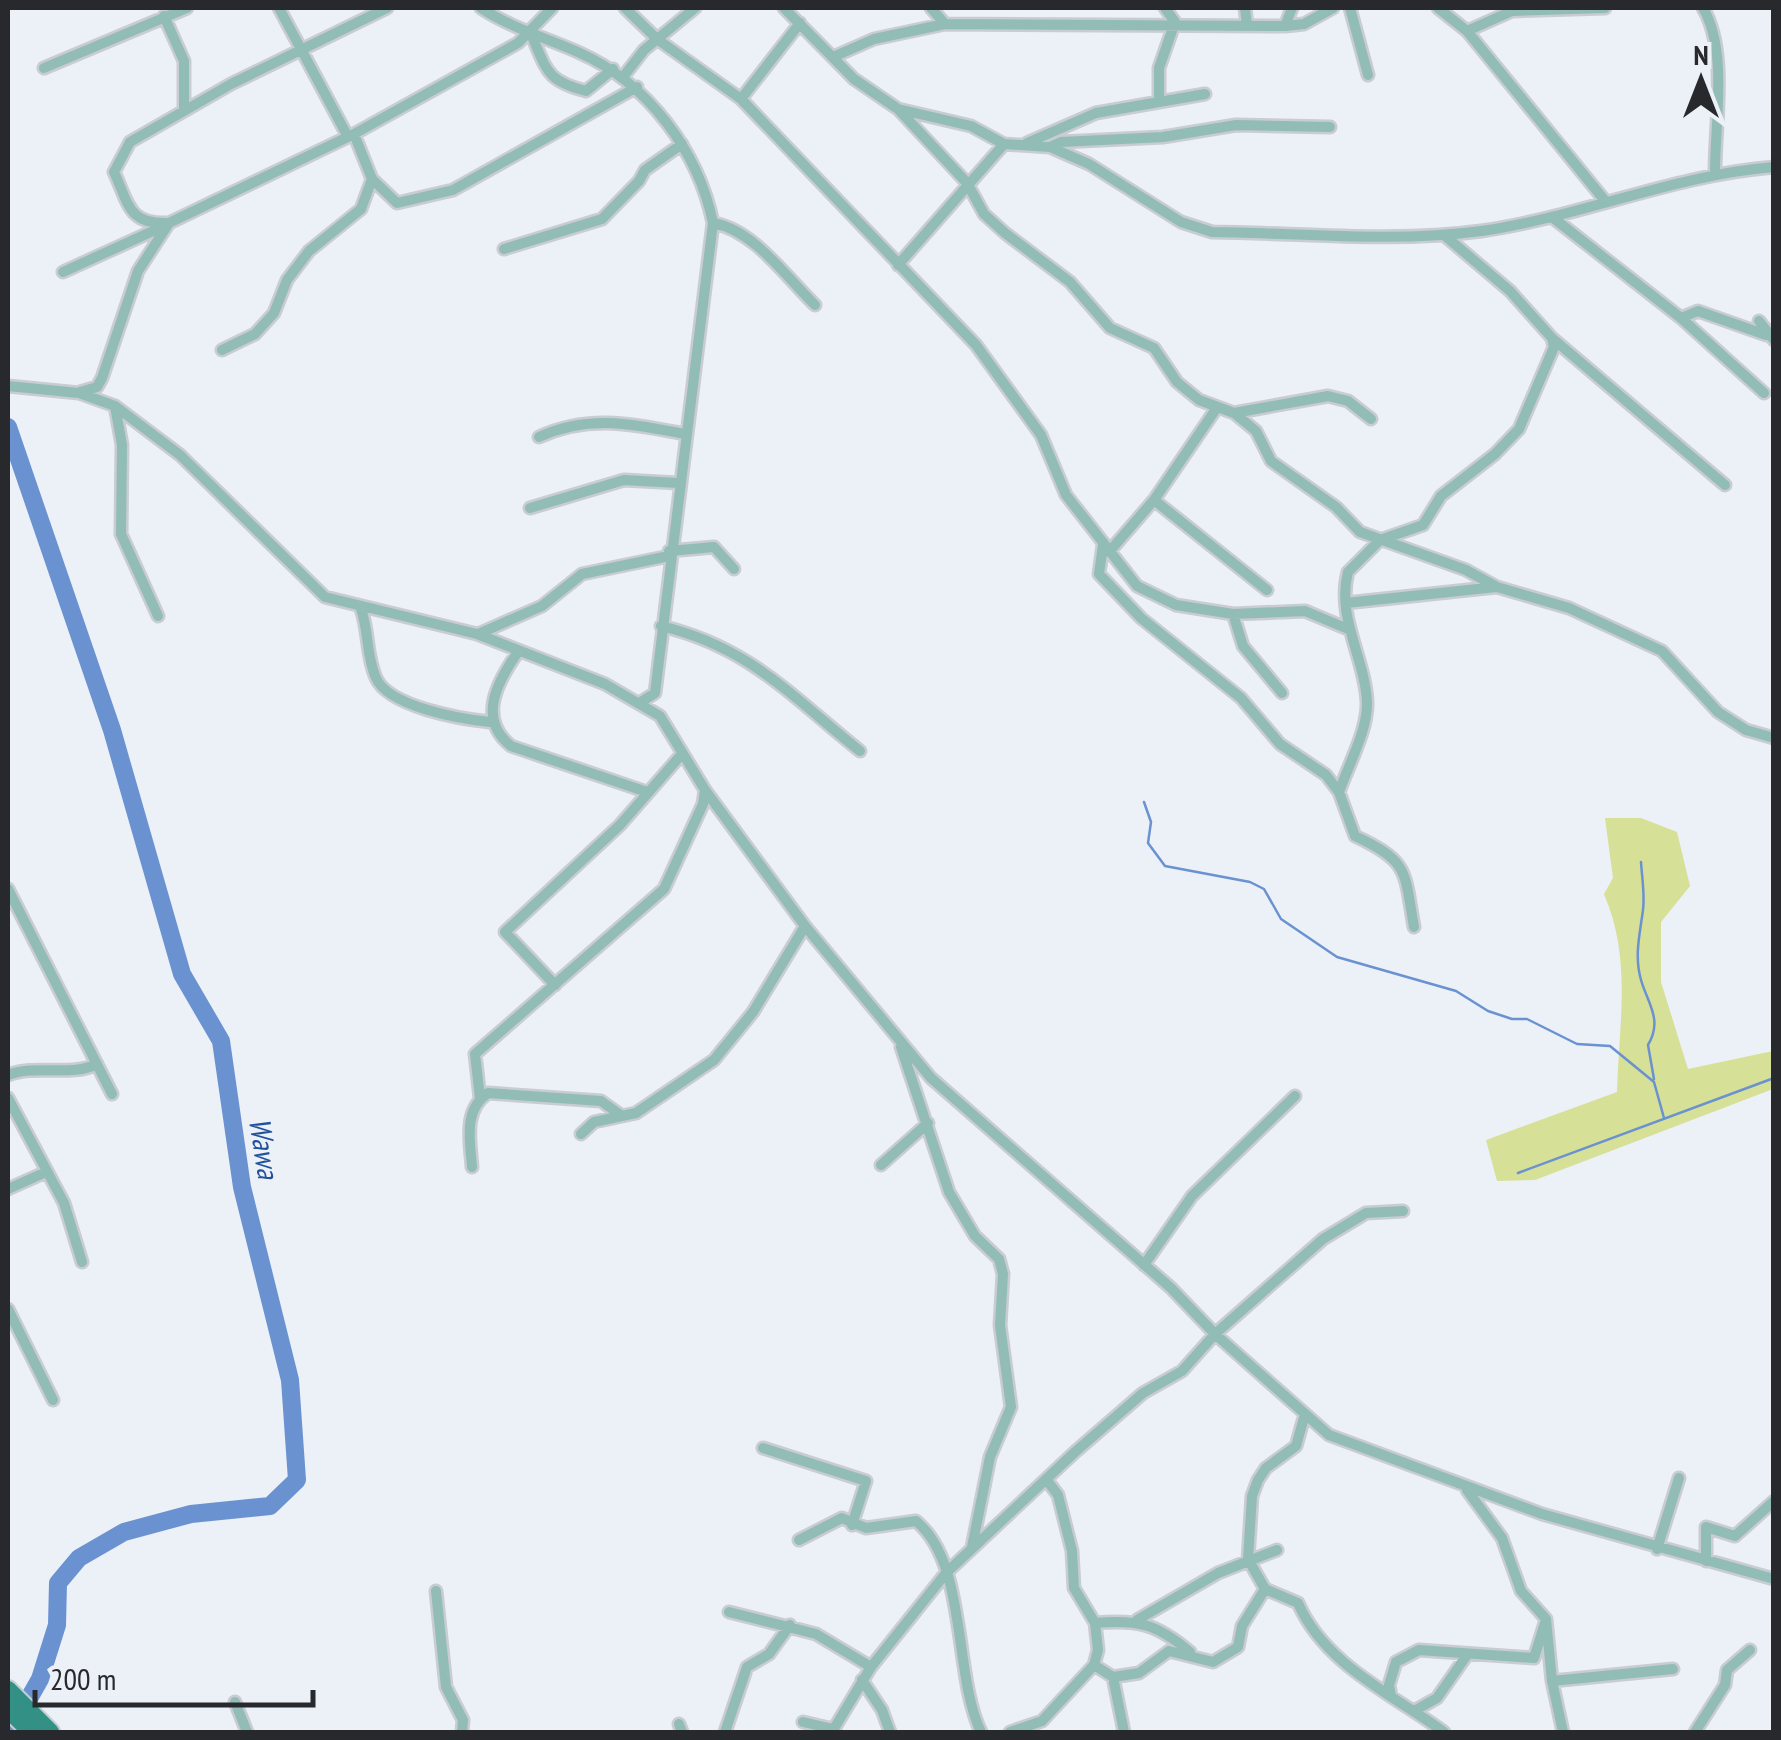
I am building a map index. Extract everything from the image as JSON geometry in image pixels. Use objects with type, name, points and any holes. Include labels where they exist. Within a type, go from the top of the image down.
[{"type":"main road","points":[[21,1713],[50,1732]]},
{"type":"street","points":[[44,68],[187,8]]},
{"type":"street","points":[[278,8],[372,178],[397,202],[453,190],[637,87]]},
{"type":"street","points":[[170,224],[148,224],[135,217],[114,172],[130,142],[167,124],[184,110],[387,8]]},
{"type":"street","points":[[481,8],[624,77],[637,87],[682,144],[713,223],[661,626],[655,694],[660,716],[706,790],[805,926],[898,1039],[931,1078],[1144,1265],[1329,1436],[1466,1489],[1657,1550],[1774,1579]]},
{"type":"street","points":[[63,272],[351,136],[531,33],[552,8]]},
{"type":"street","points":[[624,8],[657,38],[740,99],[976,345],[1041,435],[1066,494],[1106,549],[1152,597],[1232,614],[1305,610],[1348,629]]},
{"type":"street","points":[[624,77],[657,38],[695,8]]},
{"type":"street","points":[[784,8],[854,79],[898,109],[968,182],[984,214],[1070,282],[1110,328],[1154,348],[1177,382],[1256,431],[1271,461],[1336,508],[1360,532],[1466,570],[1497,587],[1569,608],[1662,651],[1718,712],[1746,730],[1774,738]]},
{"type":"street","points":[[931,8],[945,24]]},
{"type":"street","points":[[1166,8],[1175,22]]},
{"type":"street","points":[[1245,8],[1247,26]]},
{"type":"street","points":[[1285,26],[1292,8]]},
{"type":"street","points":[[834,57],[874,39],[945,24],[1175,22],[1285,26],[1304,24],[1333,8]]},
{"type":"street","points":[[1350,8],[1368,74]]},
{"type":"street","points":[[1438,8],[1467,31],[1606,202]]},
{"type":"street","points":[[1467,31],[1512,10],[1604,8]]},
{"type":"street","points":[[1702,8],[1714,27],[1718,60],[1716,172]]},
{"type":"street","points":[[164,16],[184,60],[184,110]]},
{"type":"street","points":[[740,99],[800,22]]},
{"type":"street","points":[[1159,100],[1159,68],[1175,22]]},
{"type":"street","points":[[531,33],[551,79],[560,84],[586,91],[612,70]]},
{"type":"street","points":[[1026,144],[1096,113],[1205,94]]},
{"type":"street","points":[[898,109],[971,126],[1004,144],[1050,147],[1236,126],[1330,127]]},
{"type":"street","points":[[504,249],[602,219],[639,182],[645,170],[682,144]]},
{"type":"street","points":[[898,264],[1004,144]]},
{"type":"street","points":[[1050,147],[1088,164],[1181,222],[1212,232],[1444,234],[1552,217],[1716,172],[1774,166]]},
{"type":"street","points":[[222,350],[254,334],[274,314],[287,280],[309,252],[361,209],[372,178]]},
{"type":"street","points":[[1552,217],[1681,318],[1764,393]]},
{"type":"street","points":[[713,223],[747,238],[815,305]]},
{"type":"street","points":[[80,392],[98,387],[138,270],[170,224]]},
{"type":"street","points":[[1444,234],[1510,291],[1552,338],[1726,485]]},
{"type":"street","points":[[1681,318],[1698,310],[1770,338]]},
{"type":"street","points":[[1759,322],[1770,338]]},
{"type":"street","points":[[1339,792],[1368,708],[1365,672],[1348,629],[1348,572],[1380,540],[1422,525],[1440,496],[1495,454],[1519,428],[1554,348],[1552,338]]},
{"type":"street","points":[[8,386],[80,392],[115,406],[180,455],[325,597],[360,609],[478,634],[556,663],[641,702],[660,716]]},
{"type":"street","points":[[1234,414],[1328,396],[1348,401],[1371,419]]},
{"type":"street","points":[[115,406],[122,445],[122,534],[158,616]]},
{"type":"street","points":[[1216,409],[1154,500],[1106,549],[1099,574],[1118,595],[1241,698],[1280,744],[1326,775],[1339,792],[1355,836],[1395,856],[1405,875],[1414,928]]},
{"type":"street","points":[[538,438],[582,422],[614,420],[685,434]]},
{"type":"street","points":[[530,508],[624,480],[678,483]]},
{"type":"street","points":[[1154,500],[1215,553],[1267,590]]},
{"type":"street","points":[[478,634],[542,606],[582,574],[669,553],[714,547],[734,569]]},
{"type":"street","points":[[1346,602],[1497,587]]},
{"type":"street","points":[[360,609],[370,664],[384,688],[444,718],[490,722]]},
{"type":"street","points":[[1232,614],[1243,646],[1282,692]]},
{"type":"street","points":[[661,626],[698,635],[751,662],[777,679],[793,698],[860,751]]},
{"type":"street","points":[[518,652],[504,672],[490,722],[496,735],[510,746],[647,792]]},
{"type":"street","points":[[641,702],[655,694]]},
{"type":"street","points":[[555,984],[505,932],[620,825],[682,755]]},
{"type":"street","points":[[472,1166],[469,1125],[480,1098],[475,1054],[664,889],[706,790]]},
{"type":"street","points":[[8,889],[112,1094]]},
{"type":"street","points":[[581,1134],[594,1122],[636,1113],[714,1060],[753,1012],[805,926]]},
{"type":"street","points":[[898,1039],[949,1192],[974,1236],[998,1259],[1003,1274],[1000,1325],[1011,1408],[990,1458],[972,1548]]},
{"type":"street","points":[[8,1075],[20,1070],[82,1069],[98,1064]]},
{"type":"street","points":[[480,1098],[488,1093],[580,1098],[600,1101],[622,1116]]},
{"type":"street","points":[[1144,1265],[1192,1196],[1295,1096]]},
{"type":"street","points":[[8,1098],[64,1203],[82,1262]]},
{"type":"street","points":[[881,1165],[928,1123]]},
{"type":"street","points":[[8,1189],[46,1172]]},
{"type":"street","points":[[803,1722],[832,1731],[871,1667],[946,1573],[1143,1393],[1182,1371],[1215,1334],[1323,1239],[1366,1214],[1402,1211]]},
{"type":"street","points":[[8,1308],[52,1400]]},
{"type":"street","points":[[1304,1414],[1296,1446],[1266,1468],[1258,1480],[1252,1496],[1248,1559],[1265,1589],[1298,1603],[1308,1628],[1364,1680],[1444,1732]]},
{"type":"street","points":[[763,1448],[866,1481],[852,1526]]},
{"type":"street","points":[[1657,1550],[1679,1478]]},
{"type":"street","points":[[1010,1732],[1042,1721],[1094,1665],[1098,1650],[1095,1623],[1077,1599],[1072,1551],[1058,1495],[1046,1479]]},
{"type":"street","points":[[1466,1489],[1502,1538],[1521,1590],[1546,1619],[1552,1682],[1563,1732]]},
{"type":"street","points":[[1485,1495],[1486,1515]]},
{"type":"street","points":[[1706,1561],[1706,1528],[1735,1536],[1774,1502]]},
{"type":"street","points":[[799,1540],[842,1518],[852,1526],[866,1528],[916,1520],[926,1529],[946,1573],[981,1732]]},
{"type":"street","points":[[1137,1620],[1152,1608],[1248,1559],[1276,1550]]},
{"type":"street","points":[[1094,1665],[1113,1677],[1139,1673],[1168,1651],[1213,1662],[1238,1647],[1242,1626],[1265,1589]]},
{"type":"street","points":[[436,1591],[446,1687],[463,1720],[462,1732]]},
{"type":"street","points":[[729,1612],[816,1634],[871,1667]]},
{"type":"street","points":[[1391,1696],[1389,1685],[1396,1662],[1419,1650],[1534,1658],[1546,1619]]},
{"type":"street","points":[[1095,1623],[1137,1620],[1172,1637],[1198,1659]]},
{"type":"street","points":[[724,1732],[747,1668],[769,1654],[790,1626]]},
{"type":"street","points":[[1695,1732],[1725,1685],[1726,1670],[1750,1650]]},
{"type":"street","points":[[1414,1712],[1437,1698],[1467,1655]]},
{"type":"street","points":[[1552,1682],[1674,1669]]},
{"type":"street","points":[[1113,1677],[1124,1732]]},
{"type":"street","points":[[862,1680],[882,1710],[890,1732]]},
{"type":"street","points":[[235,1702],[247,1732]]},
{"type":"green space","points":[[1605,818],[1641,818],[1677,832],[1690,886],[1661,922],[1661,982],[1688,1069],[1773,1051],[1773,1089],[1535,1180],[1497,1181],[1486,1140],[1617,1092],[1621,967],[1613,918],[1604,894],[1613,878]]},
{"type":"waterway","name":"Wawa","points":[[8,427],[112,730],[182,974],[221,1041],[242,1187],[290,1380],[297,1480],[270,1506],[191,1514],[124,1532],[79,1558],[58,1583],[57,1625],[40,1679],[10,1732]]},
{"type":"waterway","points":[[1144,802],[1151,822],[1148,843],[1165,866],[1250,882],[1264,889],[1281,919],[1337,957],[1456,991],[1488,1011],[1512,1019],[1527,1019],[1577,1044],[1610,1046],[1654,1082],[1664,1118]]},
{"type":"waterway","points":[[1641,862],[1644,904],[1638,962],[1654,1020],[1648,1045],[1654,1079]]},
{"type":"waterway","points":[[1518,1173],[1774,1078]]}]
